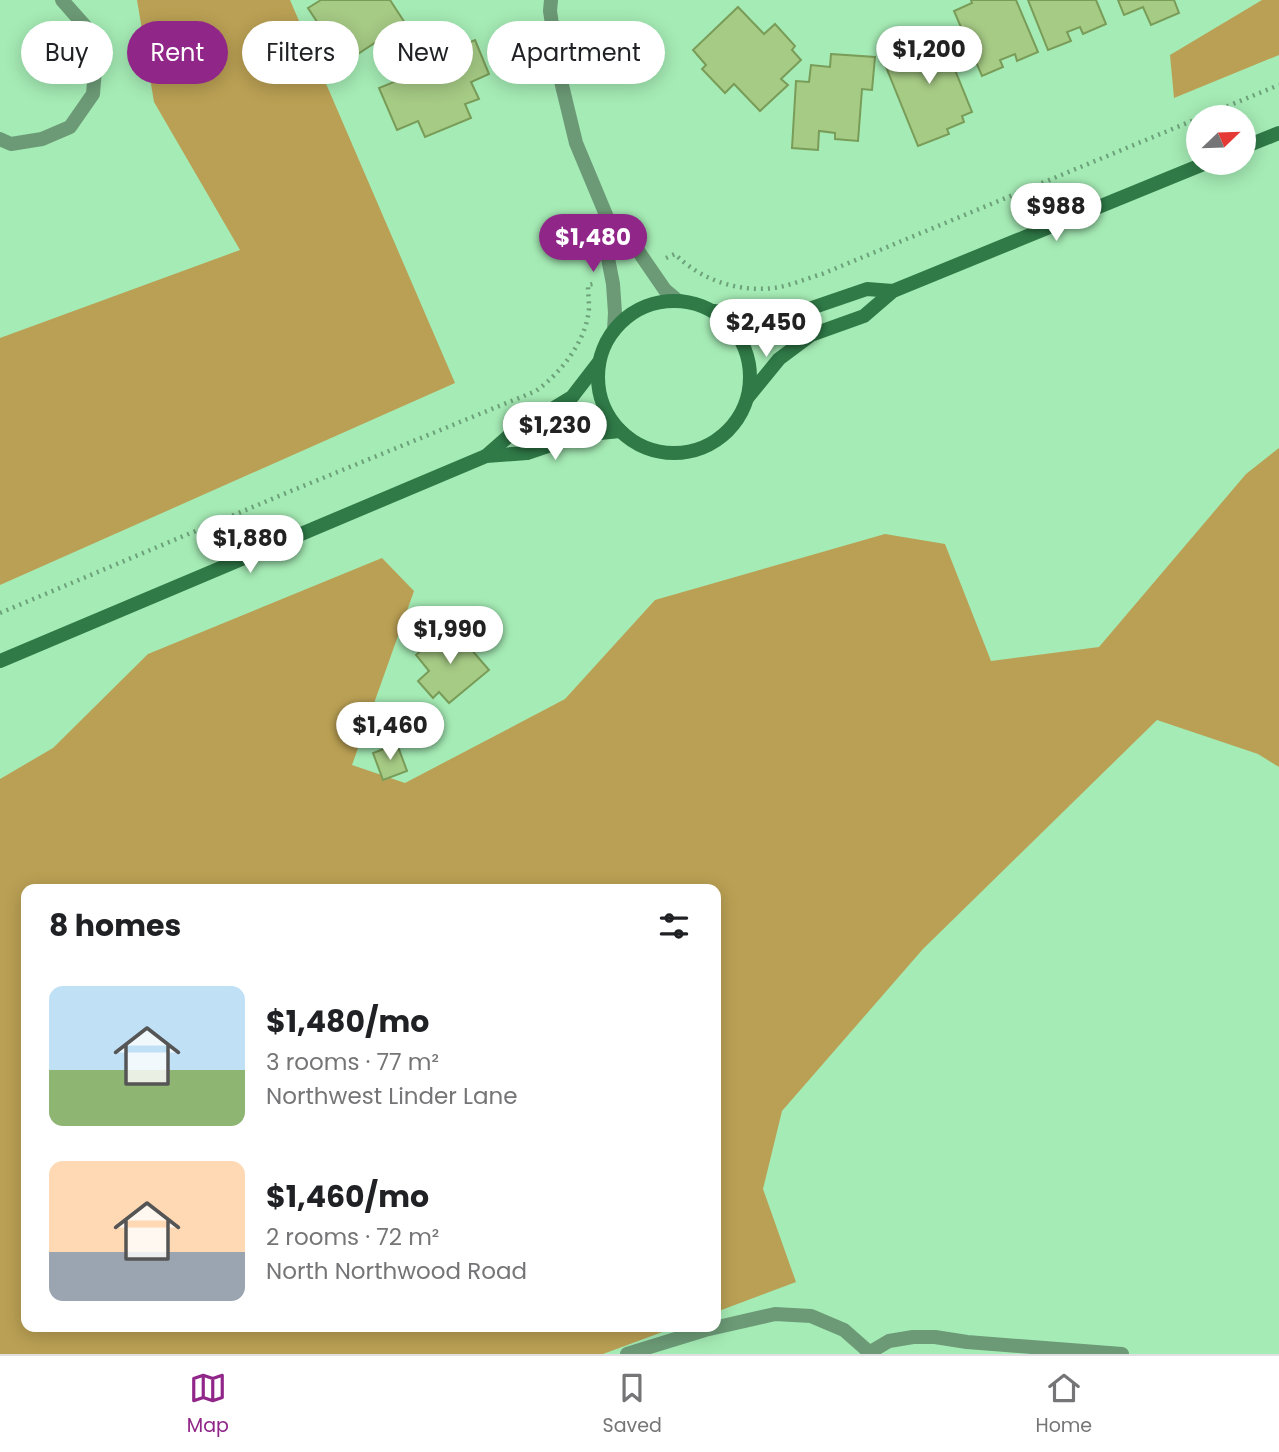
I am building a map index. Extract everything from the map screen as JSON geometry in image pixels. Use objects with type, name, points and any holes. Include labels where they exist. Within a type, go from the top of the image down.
[{"type":"street","points":[[0,139],[11,144],[42,139],[70,127],[93,94],[96,57],[85,26],[62,0]]},
{"type":"street","points":[[551,0],[550,11],[560,77],[576,143],[609,222],[632,242],[665,290],[677,300]]},
{"type":"street","points":[[1256,142],[1279,133]]},
{"type":"street","points":[[893,291],[867,289],[793,314],[754,318],[677,300],[649,304],[635,311],[614,330],[602,351],[599,362],[599,392],[607,413],[620,431],[650,450],[685,453],[702,448],[718,440],[731,428],[748,397],[779,359],[811,335],[864,316],[893,291],[1186,171]]},
{"type":"street","points":[[609,222],[607,253],[613,284],[614,330]]},
{"type":"street","points":[[711,310],[731,326],[744,348],[750,372],[748,397]]},
{"type":"street","points":[[0,661],[486,456],[511,434],[572,397],[599,362]]},
{"type":"street","points":[[486,456],[527,453],[580,435],[620,431]]},
{"type":"street","points":[[721,1326],[775,1314],[811,1316],[844,1330],[868,1353],[889,1342],[935,1336],[967,1342],[1122,1354]]},
{"type":"street","points":[[627,1354],[698,1332]]},
{"type":"path","points":[[1230,105],[1279,85]]},
{"type":"shaded area","points":[[137,0],[290,0],[299,21],[242,21],[242,84],[326,84],[455,383],[0,585],[0,338],[240,250],[154,102],[151,84],[228,84],[228,21],[140,21]]},
{"type":"shaded area","points":[[1262,0],[1279,0],[1279,55],[1174,98],[1170,55]]},
{"type":"shaded area","points":[[1279,448],[1279,767],[1258,754],[1157,720],[923,949],[782,1111],[763,1189],[796,1282],[721,1310],[721,884],[21,884],[21,1332],[662,1332],[603,1354],[0,1354],[0,779],[53,748],[148,654],[382,558],[414,591],[352,765],[405,783],[565,699],[655,600],[885,534],[945,544],[991,661],[1099,647],[1246,474]]},
{"type":"building","points":[[321,0],[390,0],[404,21],[373,21],[373,44],[359,53],[359,21],[317,21],[308,8]]},
{"type":"building","points":[[971,0],[1016,0],[1038,52],[1017,61],[1015,54],[1000,60],[1003,67],[982,76],[954,11],[972,3]]},
{"type":"building","points":[[1028,0],[1096,0],[1106,24],[1083,34],[1080,27],[1067,32],[1071,41],[1048,50]]},
{"type":"building","points":[[1118,0],[1174,0],[1179,13],[1151,25],[1143,7],[1124,15]]},
{"type":"building","points":[[738,7],[764,34],[775,24],[795,46],[792,50],[801,60],[781,79],[788,85],[760,111],[734,84],[725,93],[702,69],[706,65],[693,50]]},
{"type":"building","points":[[950,30],[962,61],[953,65],[972,112],[962,116],[964,122],[947,129],[949,134],[918,146],[882,57]]},
{"type":"building","points":[[475,40],[487,69],[487,75],[473,81]]},
{"type":"building","points":[[831,54],[875,57],[872,90],[862,89],[858,141],[835,139],[835,133],[819,131],[818,150],[792,148],[796,81],[809,82],[811,65],[830,67]]},
{"type":"building","points":[[389,84],[472,84],[479,99],[465,104],[471,118],[425,137],[418,121],[397,130],[379,88]]},
{"type":"building","points":[[451,626],[489,670],[449,703],[439,692],[433,698],[418,681],[429,671],[416,655]]},
{"type":"building","points":[[397,744],[407,771],[383,780],[373,753]]}]
